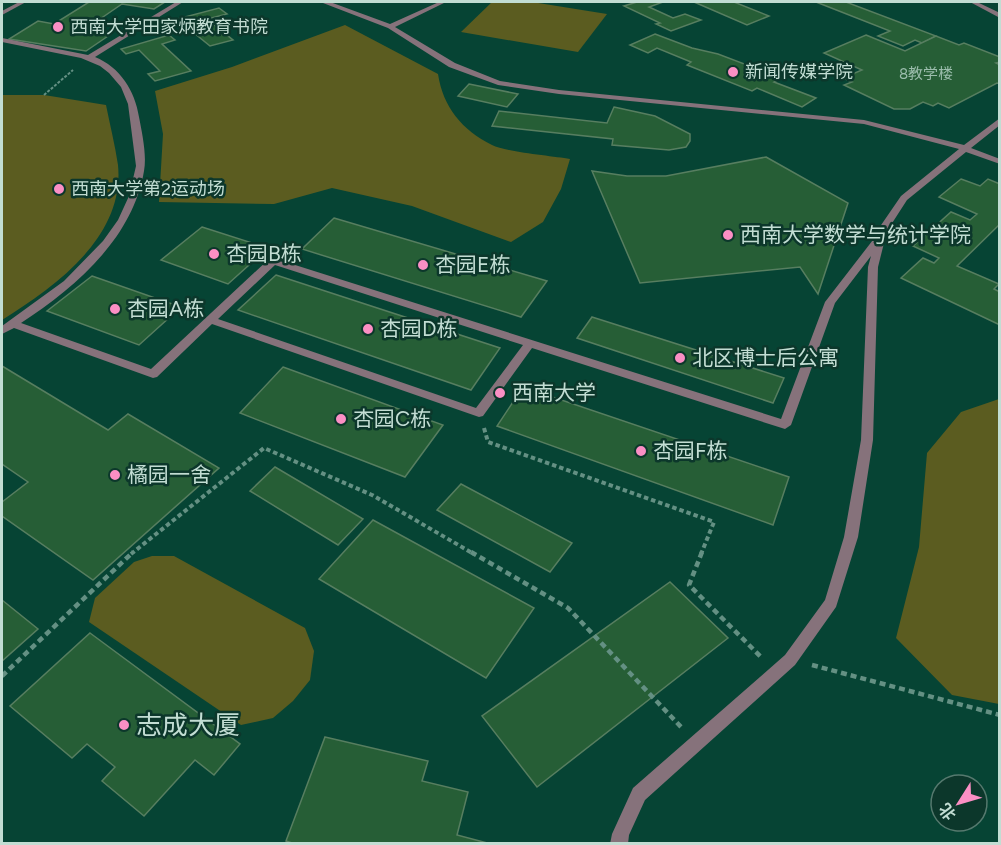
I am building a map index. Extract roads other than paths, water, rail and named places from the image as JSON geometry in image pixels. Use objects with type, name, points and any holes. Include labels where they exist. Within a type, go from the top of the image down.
[{"type":"lane","points":[[2,13],[23,2]]},
{"type":"lane","points":[[87,59],[180,2]]},
{"type":"lane","points":[[325,2],[390,27],[452,65],[498,83],[559,92],[864,122],[963,148],[999,162]]},
{"type":"lane","points":[[390,27],[443,2]]},
{"type":"lane","points":[[973,2],[999,16]]},
{"type":"lane","points":[[2,40],[101,63],[115,74],[131,94],[136,110],[140,170],[130,207],[108,239],[72,281],[2,331]]},
{"type":"lane","points":[[619,843],[639,794],[790,660],[831,603],[851,537],[867,441],[873,267],[882,231],[904,198],[999,120]]},
{"type":"lane","points":[[13,324],[153,374],[273,261],[785,425],[830,302],[881,236]]},
{"type":"lane","points":[[210,320],[479,413],[530,343]]},
{"type":"place","name":"西南大学田家炳教育书院","points":[[58,27]]},
{"type":"place","name":"新闻传媒学院","points":[[733,72]]},
{"type":"place","name":"西南大学第2运动场","points":[[59,189]]},
{"type":"place","name":"西南大学数学与统计学院","points":[[728,235]]},
{"type":"place","name":"杏园B栋","points":[[214,254]]},
{"type":"place","name":"杏园E栋","points":[[423,265]]},
{"type":"place","name":"杏园A栋","points":[[115,309]]},
{"type":"place","name":"杏园D栋","points":[[368,329]]},
{"type":"place","name":"北区博士后公寓","points":[[680,358]]},
{"type":"place","name":"西南大学","points":[[500,393]]},
{"type":"place","name":"杏园C栋","points":[[341,419]]},
{"type":"place","name":"杏园F栋","points":[[641,451]]},
{"type":"place","name":"橘园一舍","points":[[115,475]]},
{"type":"place","name":"志成大厦","points":[[124,725]]}]
